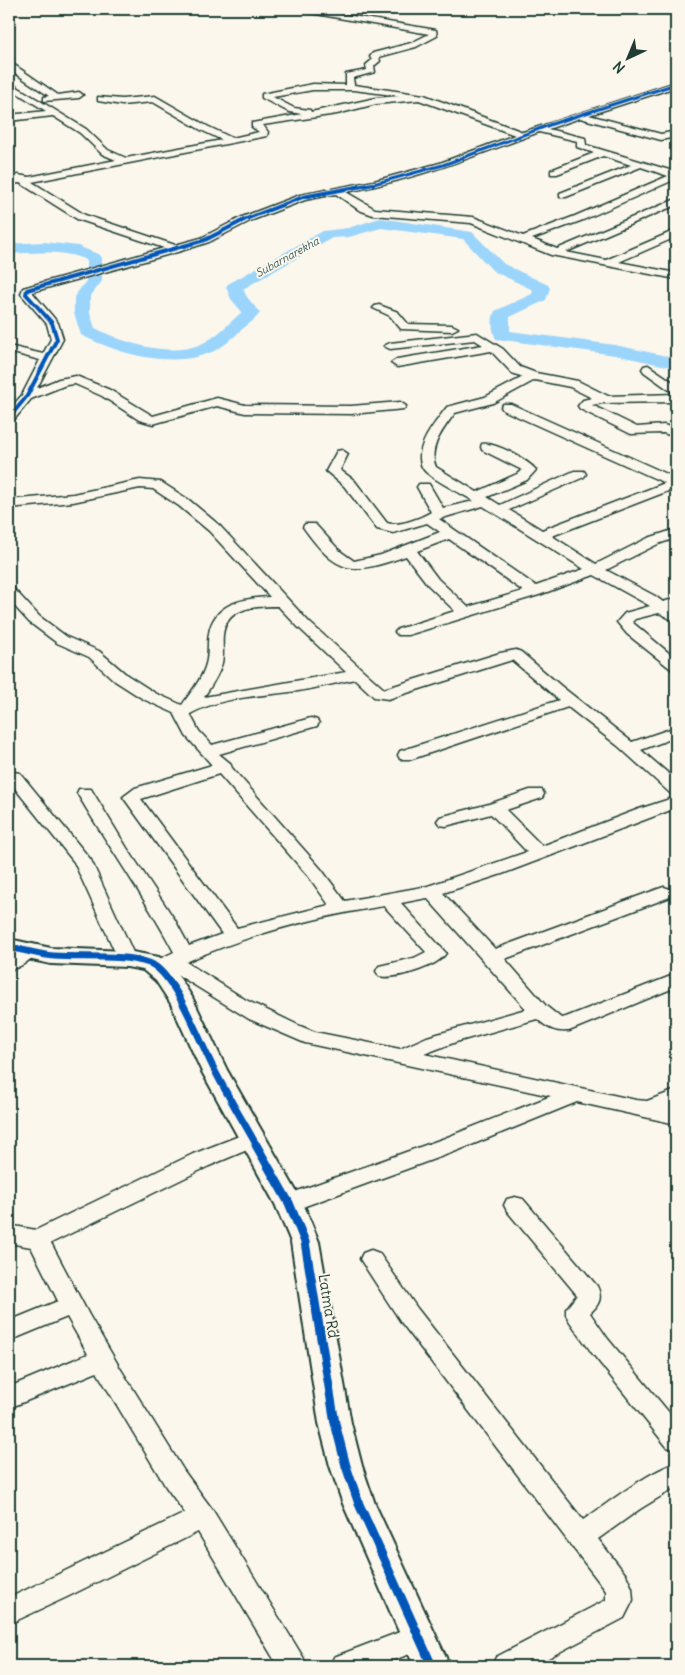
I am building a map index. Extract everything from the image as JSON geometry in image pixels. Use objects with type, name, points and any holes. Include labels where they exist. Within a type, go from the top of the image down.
[{"type":"street","points":[[298,9],[434,33],[426,40],[374,56],[376,61],[370,65],[372,70],[370,72],[350,76],[349,85],[352,88]]},
{"type":"street","points":[[10,66],[57,98]]},
{"type":"street","points":[[9,84],[83,131],[105,152],[125,161]]},
{"type":"street","points":[[9,418],[27,396],[57,339],[52,323],[26,294],[26,291],[34,287],[176,249],[216,235],[246,219],[303,197],[339,192],[449,163],[579,115],[676,84]]},
{"type":"street","points":[[326,112],[295,111],[265,96],[313,87],[352,88],[420,97],[523,135]]},
{"type":"street","points":[[34,101],[78,95]]},
{"type":"street","points":[[9,181],[23,181],[264,134],[255,126],[257,124],[376,101],[420,97]]},
{"type":"street","points":[[101,99],[122,102],[155,99],[189,120],[232,141]]},
{"type":"street","points":[[9,118],[54,113]]},
{"type":"street","points":[[579,115],[660,137],[676,134]]},
{"type":"street","points":[[539,129],[581,139],[580,145],[676,176]]},
{"type":"street","points":[[554,172],[604,153]]},
{"type":"street","points":[[563,195],[640,164]]},
{"type":"street","points":[[9,174],[81,217],[176,249]]},
{"type":"street","points":[[523,239],[591,213],[676,176]]},
{"type":"street","points":[[339,192],[363,208],[375,212],[473,220],[556,253],[676,276]]},
{"type":"street","points":[[556,253],[676,202]]},
{"type":"street","points":[[591,213],[612,220],[618,226]]},
{"type":"street","points":[[608,263],[676,233]]},
{"type":"street","points":[[660,273],[676,265]]},
{"type":"street","points":[[379,308],[394,314],[407,327],[470,329],[474,336],[494,347],[512,367],[533,376],[568,382],[602,399],[614,401],[676,398]]},
{"type":"street","points":[[390,346],[474,336]]},
{"type":"street","points":[[397,363],[494,347]]},
{"type":"street","points":[[9,349],[46,358]]},
{"type":"street","points":[[648,369],[676,389]]},
{"type":"street","points":[[533,376],[489,400],[452,410],[428,451],[426,463],[430,469],[541,534],[595,570],[650,599],[676,618]]},
{"type":"street","points":[[27,396],[63,382],[76,380],[106,393],[143,417],[153,420],[217,402],[245,410],[350,410],[400,406]]},
{"type":"street","points":[[602,399],[587,403],[584,406],[635,431],[664,428],[676,433]]},
{"type":"street","points":[[507,407],[676,483],[541,534]]},
{"type":"street","points":[[342,454],[333,471],[349,483],[382,526],[397,529],[417,520],[435,516],[481,500],[522,477],[530,470],[523,464],[487,447]]},
{"type":"street","points":[[500,510],[579,474]]},
{"type":"street","points":[[9,504],[73,498],[140,484],[156,485],[184,503],[214,528],[304,625],[378,692],[384,695],[505,656],[516,655],[571,702],[630,748],[676,789]]},
{"type":"street","points":[[424,487],[435,516],[434,522],[534,592]]},
{"type":"street","points":[[310,528],[335,553],[352,565],[362,565],[451,533]]},
{"type":"street","points":[[403,632],[534,592],[595,570],[653,541],[676,532]]},
{"type":"street","points":[[408,550],[433,582],[464,612]]},
{"type":"street","points":[[9,592],[21,602],[34,619],[62,640],[94,654],[121,678],[149,696],[185,709],[238,694],[313,684],[358,674]]},
{"type":"street","points":[[283,601],[236,607],[221,618],[216,631],[217,644],[213,665],[181,714],[192,733],[210,751],[315,872],[341,908]]},
{"type":"street","points":[[676,602],[630,616],[624,622],[676,666]]},
{"type":"street","points":[[406,755],[571,702]]},
{"type":"street","points":[[210,751],[311,723]]},
{"type":"street","points":[[630,748],[676,732]]},
{"type":"street","points":[[224,767],[141,792],[132,796],[132,799],[234,937]]},
{"type":"street","points":[[14,777],[82,860],[127,959]]},
{"type":"street","points":[[85,793],[118,848],[166,920],[171,961],[224,996],[284,1029],[342,1046],[496,1076],[574,1095],[676,1116]]},
{"type":"street","points":[[446,821],[495,808],[536,794]]},
{"type":"street","points":[[15,954],[127,959],[150,963],[171,961],[234,937],[341,908],[431,891],[482,876],[571,840],[676,802]]},
{"type":"street","points":[[495,808],[539,854]]},
{"type":"street","points":[[431,891],[539,1011],[553,1024],[568,1024],[676,980]]},
{"type":"street","points":[[492,957],[664,893]]},
{"type":"street","points":[[386,971],[430,958],[437,953],[388,900]]},
{"type":"street","name":"Latma Rd","points":[[171,961],[183,1003],[197,1036],[252,1139],[289,1203],[305,1242],[335,1423],[346,1466],[359,1504],[432,1666]]},
{"type":"street","points":[[401,1057],[421,1046],[438,1040],[489,1027],[539,1011]]},
{"type":"street","points":[[289,1203],[346,1180],[452,1144],[574,1095]]},
{"type":"street","points":[[649,1109],[676,1097]]},
{"type":"street","points":[[9,1234],[38,1239],[201,1160],[252,1139]]},
{"type":"street","points":[[515,1205],[589,1293],[588,1301],[578,1309],[578,1315],[600,1346],[676,1439]]},
{"type":"street","points":[[38,1239],[102,1359],[176,1479],[203,1517],[293,1666]]},
{"type":"street","points":[[371,1259],[409,1315],[617,1584],[621,1594],[620,1602],[615,1609],[506,1666]]},
{"type":"street","points":[[9,1331],[72,1305]]},
{"type":"street","points":[[9,1398],[102,1359]]},
{"type":"street","points":[[581,1537],[631,1501],[676,1474]]},
{"type":"street","points":[[9,1611],[78,1580],[146,1544],[203,1517]]},
{"type":"street","points":[[344,1666],[418,1638]]},
{"type":"waterway","name":"Subarnarekha","points":[[9,249],[44,247],[78,251],[94,258],[94,281],[82,297],[82,313],[87,331],[129,348],[178,354],[193,352],[212,345],[252,313],[239,299],[234,287],[328,234],[349,232],[380,223],[467,235],[499,267],[542,288],[540,297],[501,315],[502,335],[615,350],[676,363]]},
{"type":"cycle path","points":[[9,418],[27,396],[57,339],[52,323],[26,294],[27,290],[205,240],[246,219],[303,197],[375,184],[443,165],[552,124],[676,84]]},
{"type":"cycle path","points":[[9,947],[51,956],[127,959],[150,963],[165,975],[183,1003],[214,1070],[289,1203],[305,1242],[335,1423],[346,1466],[359,1504],[432,1666]]}]
